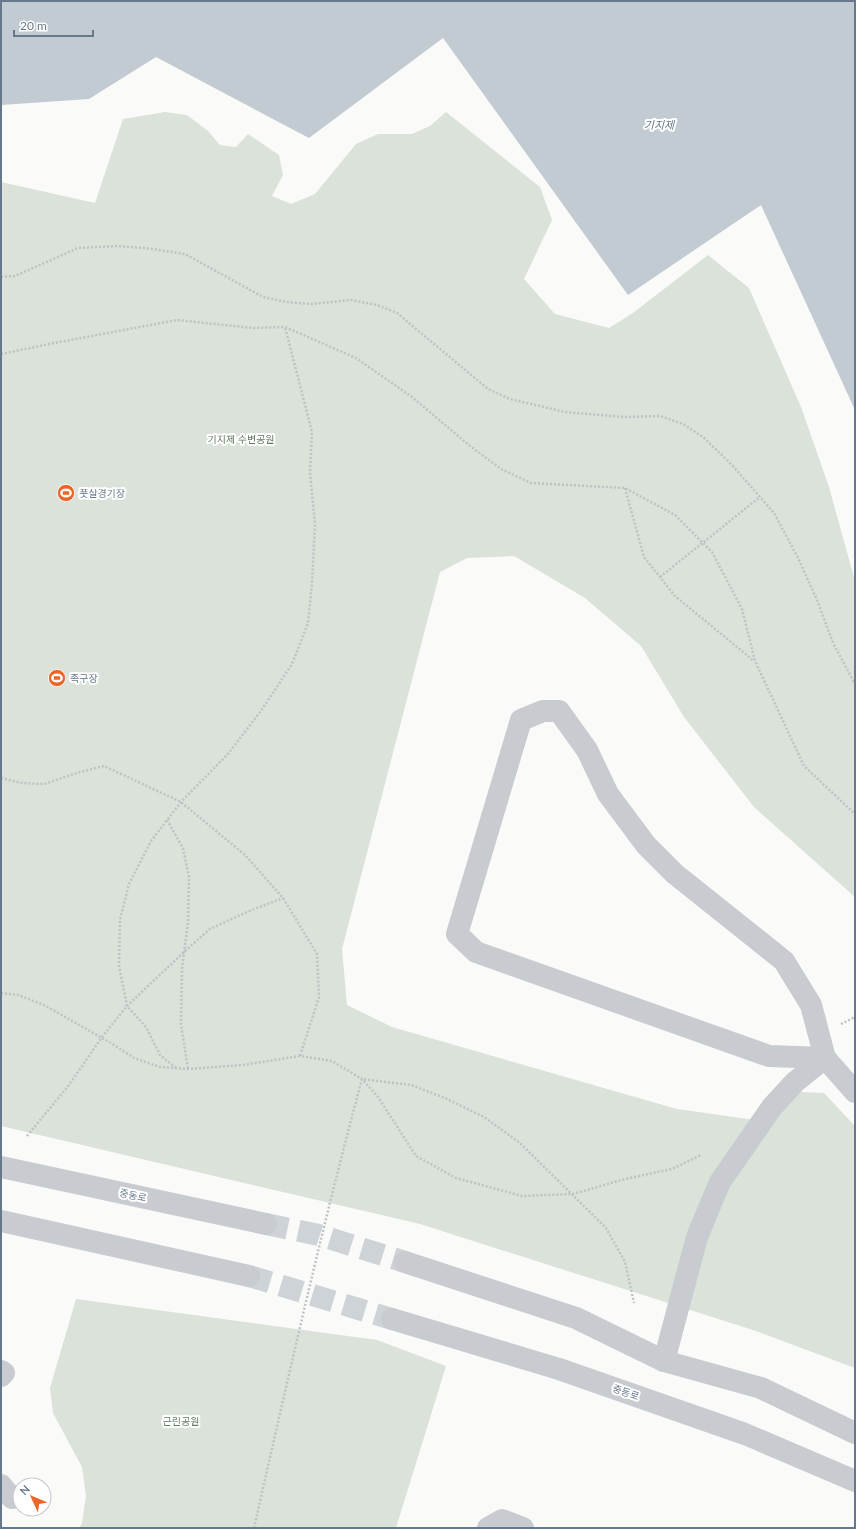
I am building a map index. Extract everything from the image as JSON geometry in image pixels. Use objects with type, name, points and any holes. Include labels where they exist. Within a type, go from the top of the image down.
[{"type":"street","points":[[825,1058],[769,1056],[476,952],[457,934],[521,720],[543,711],[559,711],[587,750],[608,794],[646,845],[675,874],[784,961],[811,1005],[825,1058],[855,1092]]},
{"type":"street","points":[[664,1361],[697,1237],[720,1182],[772,1107],[795,1082],[825,1058]]},
{"type":"street","name":"중동로","points":[[1,1167],[266,1224]]},
{"type":"street","points":[[1,1222],[249,1276]]},
{"type":"street","points":[[405,1262],[576,1318],[664,1361],[762,1388],[855,1433]]},
{"type":"street","name":"중동로","points":[[392,1319],[559,1369],[730,1429],[855,1481]]},
{"type":"street","points":[[1,1371],[4,1372],[1,1376]]},
{"type":"street","points":[[488,1528],[502,1520],[523,1528]]},
{"type":"path","points":[[1,277],[15,276],[78,248],[116,246],[146,248],[185,254],[263,297],[286,302],[312,304],[351,300],[377,304],[397,314],[488,389],[510,399],[565,412],[618,416],[660,416],[683,424],[703,437],[732,465],[774,513],[798,558],[817,600],[833,643],[855,684]]},
{"type":"path","points":[[1,354],[177,320],[252,328],[285,326],[356,358],[412,397],[470,446],[501,469],[531,483],[624,488],[675,515],[712,552],[742,610],[755,661],[804,766],[855,814]]},
{"type":"path","points":[[176,1068],[160,1055],[146,1028],[127,1006],[119,966],[120,920],[129,884],[151,841],[181,802],[228,754],[263,708],[292,664],[308,623],[315,524],[310,472],[312,432],[285,326]]},
{"type":"path","points":[[624,488],[644,557],[675,596],[755,661]]},
{"type":"path","points":[[660,577],[760,496]]},
{"type":"path","points":[[1,778],[22,783],[44,784],[104,766],[181,802],[245,855],[283,898],[317,954],[319,997],[300,1056]]},
{"type":"path","points":[[167,820],[183,848],[189,877],[188,922],[182,969],[181,1024],[188,1069]]},
{"type":"path","points":[[27,1136],[69,1085],[102,1037],[127,1006],[184,951],[210,929],[283,898]]},
{"type":"path","points":[[1,993],[18,995],[44,1005],[102,1037],[134,1058],[160,1067],[188,1069],[244,1065],[300,1056],[332,1061],[362,1079],[378,1097],[416,1156],[456,1178],[522,1196],[573,1194],[625,1179],[672,1169],[701,1155]]},
{"type":"path","points":[[362,1079],[411,1085],[445,1098],[484,1117],[520,1143],[606,1228],[625,1262],[634,1303]]},
{"type":"path","points":[[254,1528],[292,1363],[362,1079]]},
{"type":"green space","name":"기지제 수변공원","points":[[165,112],[187,115],[208,131],[220,145],[236,147],[248,134],[279,155],[283,175],[272,196],[291,204],[315,194],[356,144],[378,134],[412,134],[430,126],[446,112],[540,187],[552,220],[524,279],[555,314],[609,328],[633,313],[708,255],[749,288],[801,407],[829,487],[855,581],[855,897],[754,807],[684,717],[641,646],[585,598],[514,556],[467,558],[440,572],[342,949],[347,1005],[392,1027],[677,1109],[770,1122],[800,1092],[824,1093],[855,1126],[855,1368],[753,1330],[420,1224],[1,1126],[1,182],[95,203],[123,119]]},
{"type":"green space","name":"근린공원","points":[[76,1299],[377,1340],[446,1366],[396,1528],[79,1528],[82,1523],[86,1496],[82,1467],[53,1413],[50,1388]]},
{"type":"water","name":"기지제","points":[[1,1],[855,1],[855,410],[761,205],[628,295],[443,38],[309,138],[156,57],[89,99],[1,105]]},
{"type":"tunnel","points":[[266,1224],[319,1235],[405,1262]]},
{"type":"tunnel","points":[[249,1276],[392,1319]]},
{"type":"place","name":"풋살경기장","points":[[66,493]]},
{"type":"place","name":"족구장","points":[[57,678]]}]
